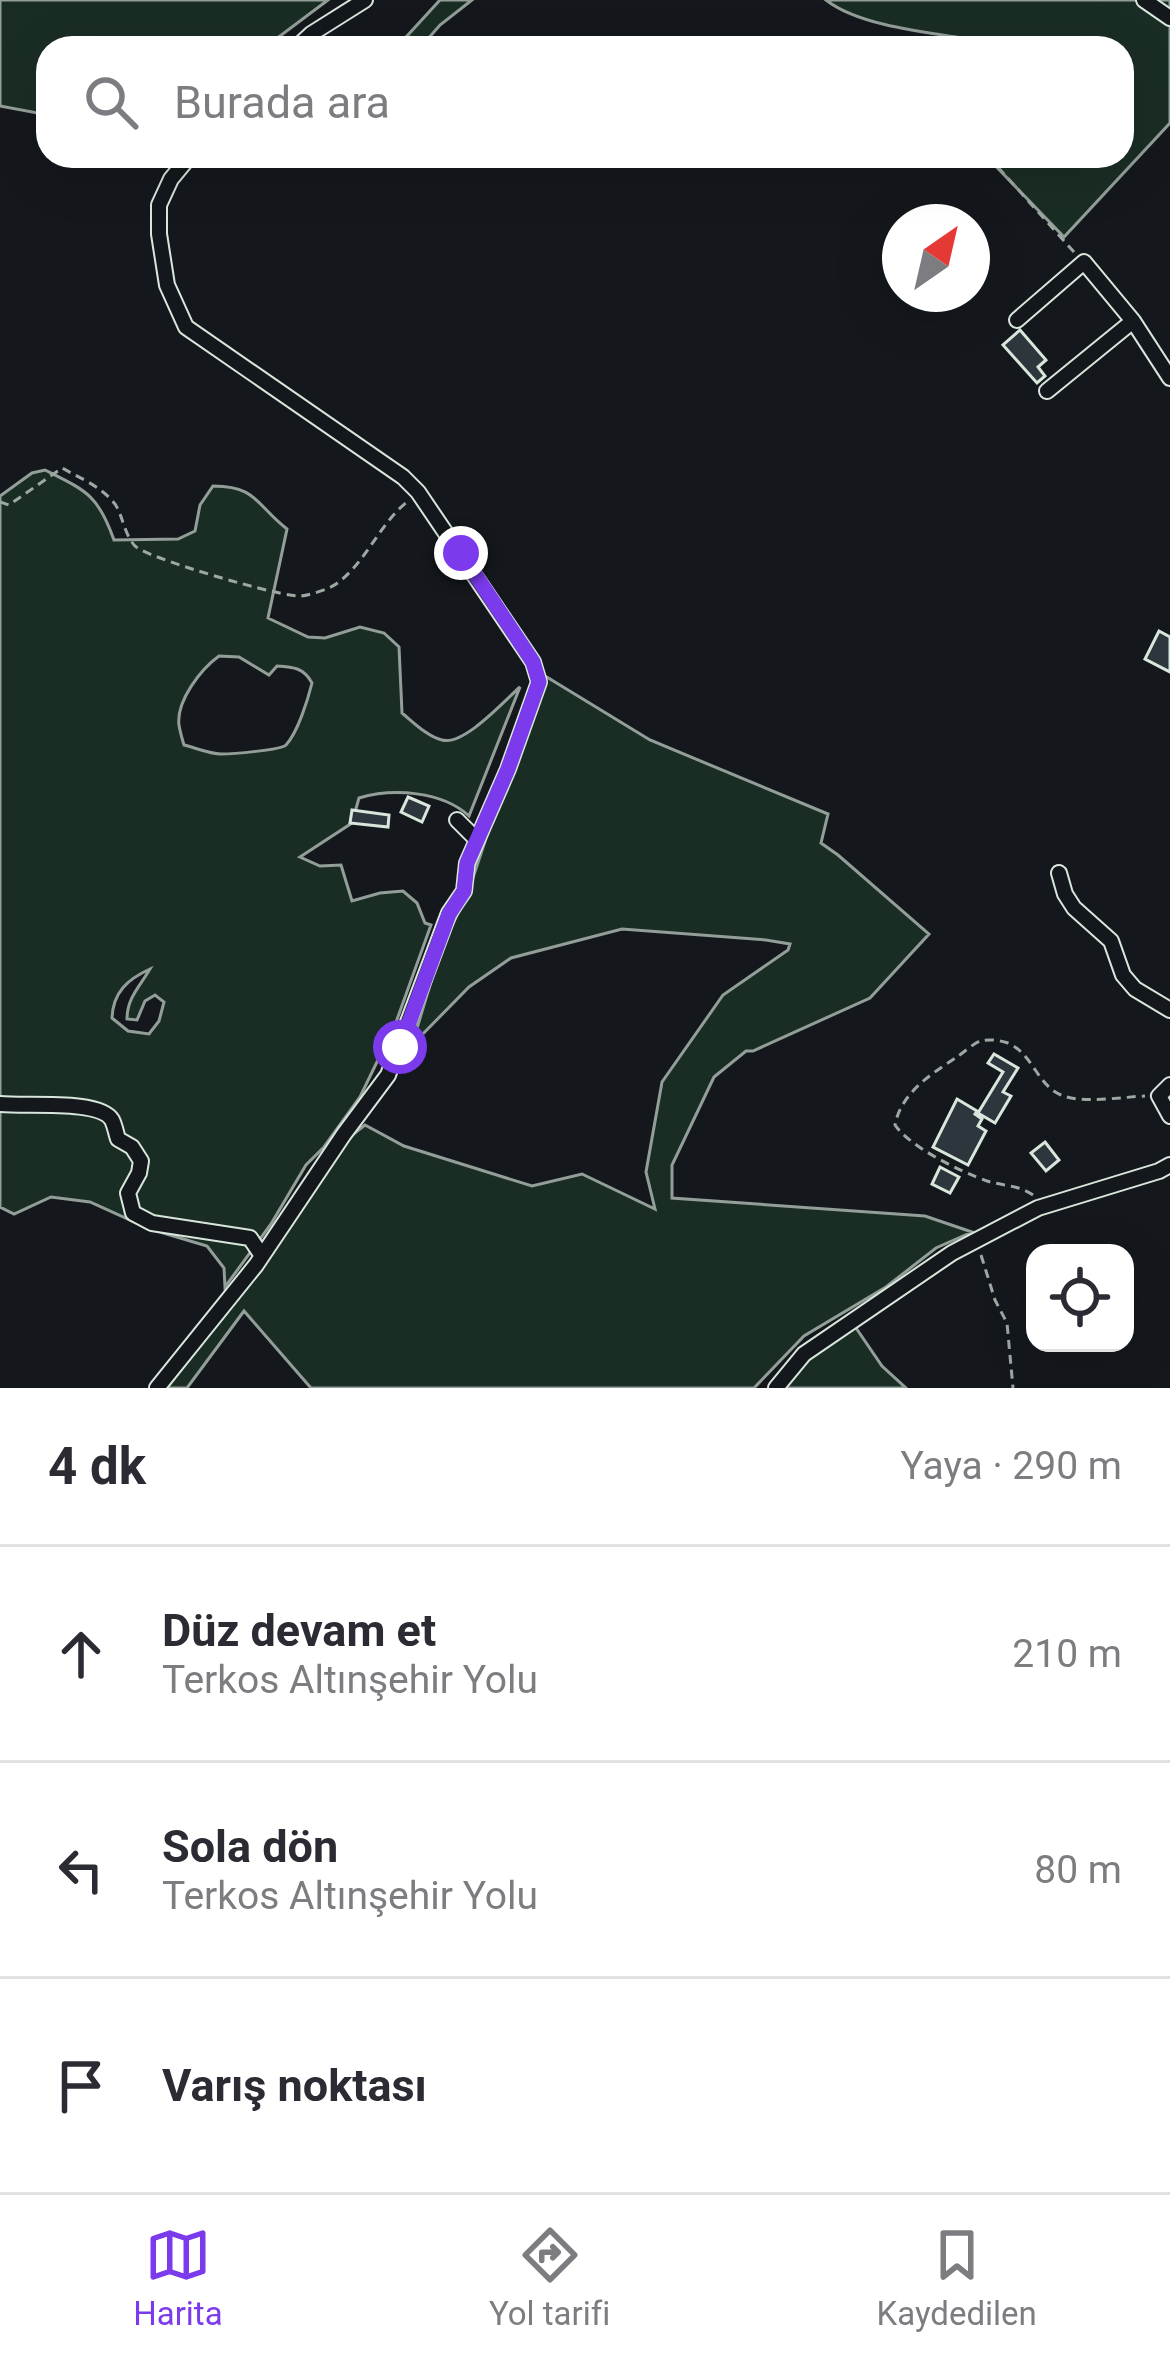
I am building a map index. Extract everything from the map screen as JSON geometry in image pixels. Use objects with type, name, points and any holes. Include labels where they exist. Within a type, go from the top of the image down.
[{"type":"street","points":[[309,36],[365,0]]},
{"type":"street","points":[[1144,0],[1170,18]]},
{"type":"street","points":[[157,1388],[262,1256],[388,1075],[449,914],[464,891],[467,863],[539,682],[533,662],[418,492],[186,327],[167,285],[159,234],[160,205],[180,168]]},
{"type":"street","points":[[1017,320],[1084,262],[1133,321],[1170,378]]},
{"type":"street","points":[[1047,391],[1133,321]]},
{"type":"street","points":[[458,820],[477,840]]},
{"type":"street","points":[[1059,874],[1074,908],[1111,940],[1123,975],[1135,989],[1170,1010]]},
{"type":"street","points":[[1164,1090],[1170,1116]]},
{"type":"street","points":[[0,1104],[100,1110],[111,1118],[118,1139],[132,1147],[140,1160],[128,1193],[133,1213],[152,1223],[250,1238],[262,1256]]},
{"type":"street","points":[[776,1388],[804,1354],[932,1265],[1038,1208],[1170,1165]]},
{"type":"path","points":[[999,168],[1084,262]]},
{"type":"path","points":[[0,502],[9,505],[62,469],[90,482],[116,506],[136,547],[168,563],[300,597],[335,586],[392,514],[418,492]]},
{"type":"path","points":[[1038,1208],[1033,1194],[1026,1190],[980,1179],[900,1132],[897,1117],[917,1087],[982,1040],[1003,1041],[1028,1058],[1050,1090],[1066,1098],[1164,1090]]},
{"type":"path","points":[[976,1241],[1007,1323],[1013,1388]]},
{"type":"green space","points":[[0,0],[328,0],[280,36],[36,36],[36,113],[0,106]]},
{"type":"green space","points":[[440,0],[472,0],[430,36],[407,36]]},
{"type":"green space","points":[[826,0],[1170,0],[1170,123],[1134,162],[1134,36],[950,36],[873,21]]},
{"type":"green space","points":[[998,168],[1128,168],[1064,237]]},
{"type":"green space","points":[[45,470],[89,496],[114,540],[178,539],[195,531],[200,505],[213,486],[248,493],[287,529],[268,618],[308,637],[325,638],[360,627],[384,633],[399,647],[402,713],[437,738],[451,740],[472,730],[520,687],[469,816],[445,801],[417,794],[359,798],[352,823],[300,857],[320,866],[341,865],[352,901],[403,891],[431,925],[395,1025],[360,1097],[306,1165],[225,1287],[224,1268],[207,1246],[150,1229],[90,1202],[51,1197],[14,1214],[0,1207],[0,496],[32,473]],"holes":[[[219,656],[239,657],[269,675],[277,666],[306,674],[312,683],[286,745],[221,754],[184,745],[181,706],[198,677]],[[150,969],[132,998],[127,1019],[137,1020],[145,1001],[155,995],[164,1002],[159,1021],[149,1034],[128,1031],[112,1018],[115,1001],[129,982]]]},
{"type":"green space","points":[[532,668],[650,740],[828,814],[821,843],[929,934],[870,998],[746,1051],[714,1077],[672,1165],[672,1198],[925,1216],[972,1232],[936,1248],[886,1287],[804,1336],[754,1388],[311,1388],[244,1311],[187,1388],[167,1388],[311,1196],[332,1156],[365,1125],[404,1146],[532,1186],[582,1174],[655,1209],[646,1172],[662,1082],[723,995],[788,950],[790,944],[766,940],[622,929],[511,958],[469,987],[412,1045],[442,945],[467,896],[523,726]]},
{"type":"green space","points":[[854,1325],[882,1366],[906,1388],[769,1388],[781,1372]]},
{"type":"building","points":[[1020,330],[1046,360],[1038,367],[1045,376],[1037,383],[1003,345]]},
{"type":"building","points":[[1159,631],[1170,637],[1170,672],[1145,659]]},
{"type":"building","points":[[408,797],[429,806],[422,822],[401,812]]},
{"type":"building","points":[[352,810],[389,815],[388,827],[350,823]]},
{"type":"building","points":[[994,1054],[1018,1068],[1003,1092],[1011,1096],[995,1123],[978,1113],[1003,1072],[988,1063]]},
{"type":"building","points":[[957,1099],[977,1111],[982,1119],[978,1126],[986,1131],[968,1165],[933,1147]]},
{"type":"building","points":[[1045,1142],[1059,1160],[1046,1171],[1031,1153]]},
{"type":"building","points":[[940,1167],[959,1177],[950,1193],[932,1184]]},
{"type":"route","points":[[400,1047],[449,914],[464,891],[467,863],[539,682],[533,662],[461,553]]}]
